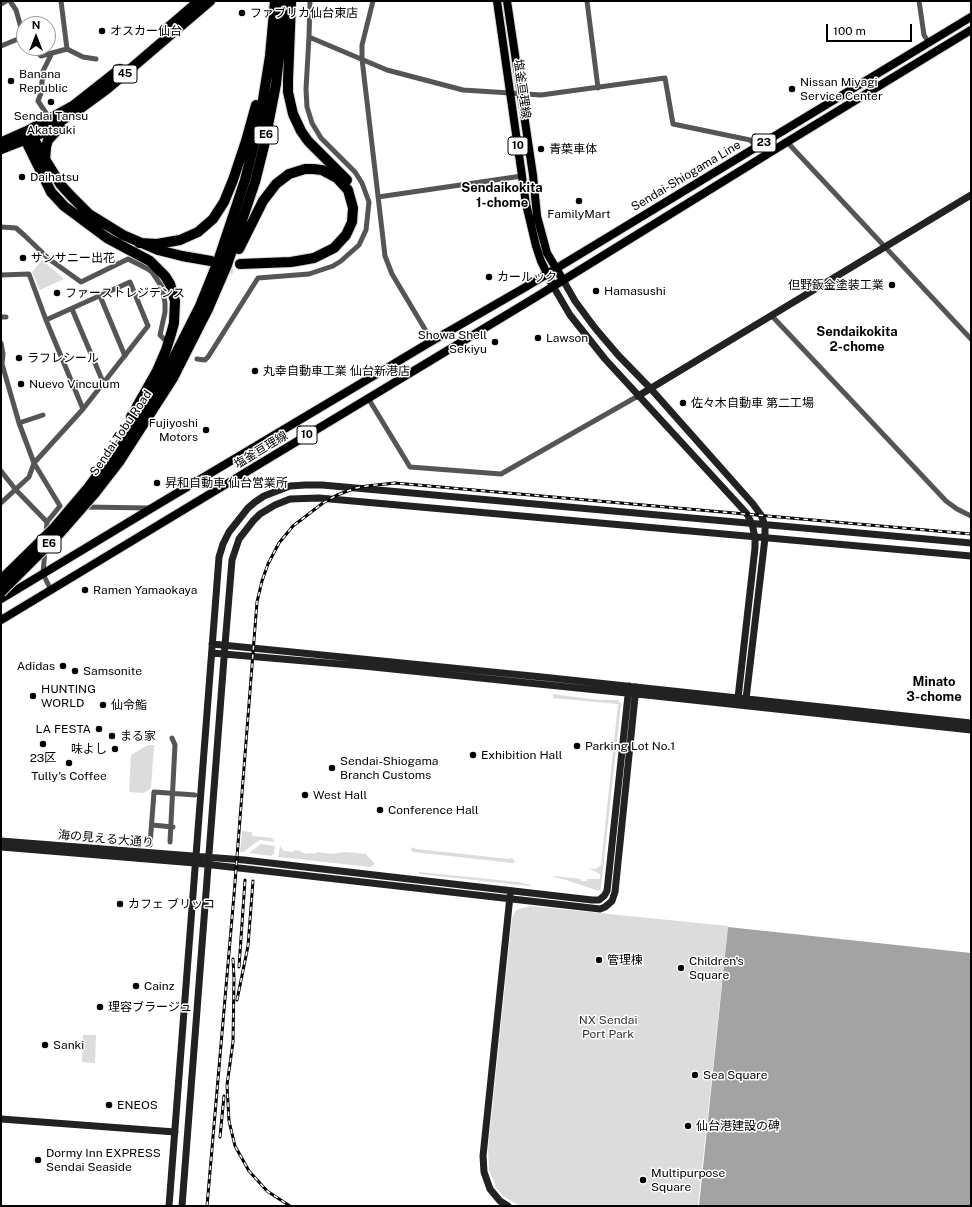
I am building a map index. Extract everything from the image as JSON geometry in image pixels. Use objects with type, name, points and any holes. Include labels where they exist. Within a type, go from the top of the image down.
[{"type":"highway","name":"45","points":[[1,150],[73,106],[101,85],[199,1]]},
{"type":"highway","name":"45","points":[[1,143],[27,135],[62,121],[107,89],[210,1]]},
{"type":"highway","points":[[139,242],[157,244],[190,236],[198,232],[213,219],[224,202],[240,161],[255,107],[261,81],[274,1]]},
{"type":"highway","name":"E6","points":[[216,264],[241,193],[254,144],[268,69],[274,1]]},
{"type":"highway","name":"E6","points":[[216,264],[255,182],[264,146],[276,84],[285,1]]},
{"type":"highway","points":[[192,342],[213,310],[256,213],[269,192],[276,184],[289,174],[305,169],[313,169],[330,173],[343,183],[351,198],[353,215],[352,222],[346,235],[334,248],[314,258],[275,264],[239,266],[280,269],[320,262],[340,251],[351,239],[358,224],[359,207],[354,190],[342,174],[308,141],[301,131],[293,114],[288,92],[291,1]]},
{"type":"highway","points":[[46,161],[46,147],[48,140],[81,108]]},
{"type":"highway","points":[[27,135],[61,185],[89,214],[122,235],[158,250],[216,264]]},
{"type":"highway","points":[[27,135],[51,192],[64,206],[107,238],[150,261],[165,276],[170,284],[175,301],[174,323],[166,350],[153,377],[91,489]]},
{"type":"highway","points":[[126,247],[183,262],[216,264]]},
{"type":"highway","name":"Sendai-Tobu Road","points":[[1,580],[118,462],[154,409],[173,378],[192,342],[208,309],[216,264]]},
{"type":"highway","name":"Sendai-Tobu Road","points":[[1,592],[60,533],[127,435],[165,375],[194,319],[216,264]]},
{"type":"main road","name":"塩釜亘理線","points":[[497,1],[522,176],[532,229],[540,259],[553,286]]},
{"type":"main road","name":"塩釜亘理線","points":[[1,620],[563,280],[548,253],[537,216],[533,175],[507,1]]},
{"type":"main road","name":"Sendai-Shiogama Line","points":[[556,268],[971,17]]},
{"type":"main road","name":"Sendai-Shiogama Line","points":[[563,280],[971,30]]},
{"type":"main road","name":"塩釜亘理線","points":[[1,599],[556,268]]},
{"type":"street","points":[[1,4],[6,1]]},
{"type":"street","points":[[10,1],[16,10],[18,16]]},
{"type":"street","points":[[61,1],[67,49]]},
{"type":"street","points":[[197,359],[205,360],[208,357],[260,276],[309,274],[332,266],[341,261],[359,245],[366,230],[369,202],[362,183],[355,172],[321,138],[309,115],[306,89],[310,37],[310,1]]},
{"type":"street","points":[[372,1],[362,45],[362,59],[385,256],[392,274],[432,341]]},
{"type":"street","points":[[587,1],[598,88]]},
{"type":"street","points":[[919,1],[924,35],[929,43]]},
{"type":"street","points":[[310,37],[387,70],[463,90],[540,95],[665,78],[673,124],[750,140],[758,147]]},
{"type":"street","points":[[1,46],[16,41]]},
{"type":"street","points":[[56,52],[67,49],[83,57],[96,59]]},
{"type":"street","points":[[50,56],[43,70],[41,93],[38,101],[51,119]]},
{"type":"street","points":[[787,142],[971,339]]},
{"type":"street","points":[[378,197],[522,176]]},
{"type":"street","points":[[368,398],[410,467],[501,474],[651,389],[884,246],[971,195]]},
{"type":"street","points":[[1,227],[16,228],[49,259],[81,282],[128,259],[152,272],[162,287],[165,307],[164,320],[160,335],[164,339]]},
{"type":"street","points":[[1,276],[29,274],[46,320],[83,409]]},
{"type":"street","points":[[563,280],[575,301],[618,356],[651,389],[753,504],[761,515],[765,525],[764,538],[746,699],[742,705]]},
{"type":"street","points":[[1,503],[29,477],[34,463],[83,409],[148,326],[130,282],[46,320]]},
{"type":"street","points":[[553,286],[570,315],[605,360],[743,510],[752,524],[755,537],[755,548],[738,698],[742,705]]},
{"type":"street","points":[[100,296],[125,356]]},
{"type":"street","points":[[72,309],[103,382]]},
{"type":"street","points":[[772,315],[946,501],[957,509],[971,516]]},
{"type":"street","points":[[1,343],[3,354],[2,364],[19,423],[34,463],[60,506]]},
{"type":"street","points":[[19,423],[43,415]]},
{"type":"street","points":[[1,471],[16,490],[47,522]]},
{"type":"street","points":[[169,1206],[219,557],[229,532],[248,508],[255,502],[264,496],[290,486],[328,486],[971,543]]},
{"type":"street","points":[[182,1206],[232,560],[240,539],[260,514],[275,505],[290,499],[330,499],[971,556]]},
{"type":"street","points":[[60,506],[152,508]]},
{"type":"street","points":[[51,590],[43,574],[47,522],[60,506]]},
{"type":"street","points":[[212,644],[632,690],[742,705],[971,730]]},
{"type":"street","points":[[212,653],[738,698],[971,722]]},
{"type":"street","points":[[1,847],[196,860],[209,865],[600,909],[612,901],[615,892],[632,690]]},
{"type":"street","name":"海の見える大通り","points":[[1,841],[196,860],[209,857],[244,860],[599,900],[607,891],[632,690]]},
{"type":"street","points":[[170,842],[172,827],[172,793],[175,745],[172,738]]},
{"type":"street","points":[[150,846],[154,792],[195,795]]},
{"type":"street","points":[[152,825],[172,827]]},
{"type":"street","points":[[508,1206],[500,1201],[490,1189],[484,1172],[482,1156],[511,890]]},
{"type":"street","points":[[1,1119],[175,1132]]},
{"type":"green space","points":[[42,260],[64,279],[40,290],[32,272]]},
{"type":"green space","points":[[553,694],[598,700],[618,700],[621,704],[601,888],[599,891],[553,877],[581,879],[581,881],[587,881],[587,879],[600,879],[600,874],[589,868],[596,869],[601,865],[618,704],[553,698]]},
{"type":"green space","points":[[148,745],[154,745],[151,788],[144,793],[129,792],[131,755]]},
{"type":"green space","points":[[242,831],[252,832],[252,836],[272,838],[275,842],[260,840],[244,852],[240,852]]},
{"type":"green space","points":[[261,844],[275,846],[274,854],[271,856],[249,853]]},
{"type":"green space","points":[[280,846],[284,851],[293,852],[295,850],[306,854],[315,854],[317,852],[332,854],[345,852],[366,854],[375,864],[371,867],[278,857]]},
{"type":"green space","points":[[413,847],[416,849],[509,859],[512,858],[515,862],[413,852],[411,850]]},
{"type":"green space","points":[[419,872],[518,882],[531,885],[419,874]]},
{"type":"green space","name":"NX Sendai Port Park","points":[[530,906],[728,926],[698,1206],[520,1206],[503,1196],[497,1189],[489,1170],[488,1150],[512,918],[516,910]]},
{"type":"green space","points":[[83,1035],[96,1035],[95,1063],[82,1062]]},
{"type":"shaded area","points":[[728,927],[971,953],[971,1206],[699,1206]]},
{"type":"tunnel","points":[[208,267],[238,269]]},
{"type":"railway","points":[[207,1206],[234,895],[257,602],[268,564],[279,543],[293,526],[323,503],[337,495],[356,488],[395,483],[971,534]]},
{"type":"railway","points":[[239,967],[245,880]]},
{"type":"railway","points":[[237,1000],[248,946],[253,881]]},
{"type":"railway","points":[[233,959],[233,1042],[227,1085],[229,1121],[235,1146],[249,1171],[267,1191],[290,1206]]},
{"type":"railway","points":[[220,1137],[224,1096]]},
{"type":"place","name":"ファブリカ仙台東店","points":[[242,13]]},
{"type":"place","name":"オスカー仙台","points":[[102,31]]},
{"type":"place","name":"Banana Republic","points":[[11,81]]},
{"type":"place","name":"Nissan Miyagi Service Center","points":[[792,89]]},
{"type":"place","name":"Sendai Tansu Akatsuki","points":[[51,102]]},
{"type":"place","name":"青葉車体","points":[[541,149]]},
{"type":"place","name":"Daihatsu","points":[[22,177]]},
{"type":"place","name":"FamilyMart","points":[[579,201]]},
{"type":"place","name":"サンサニー出花","points":[[23,258]]},
{"type":"place","name":"カールック","points":[[489,277]]},
{"type":"place","name":"但野鈑金塗装工業","points":[[892,285]]},
{"type":"place","name":"Hamasushi","points":[[596,291]]},
{"type":"place","name":"ファーストレジデンス","points":[[57,293]]},
{"type":"place","name":"Lawson","points":[[538,338]]},
{"type":"place","name":"Showa Shell Sekiyu","points":[[495,342]]},
{"type":"place","name":"ラフレシール","points":[[19,358]]},
{"type":"place","name":"丸幸自動車工業 仙台新港店","points":[[255,371]]},
{"type":"place","name":"Nuevo Vinculum","points":[[21,384]]},
{"type":"place","name":"佐々木自動車 第二工場","points":[[683,403]]},
{"type":"place","name":"Fujiyoshi Motors","points":[[206,430]]},
{"type":"place","name":"昇和自動車 仙台営業所","points":[[157,483]]},
{"type":"place","name":"Ramen Yamaokaya","points":[[85,590]]},
{"type":"place","name":"Adidas","points":[[63,666]]},
{"type":"place","name":"Samsonite","points":[[75,671]]},
{"type":"place","name":"HUNTING WORLD","points":[[33,696]]},
{"type":"place","name":"仙令鮨","points":[[103,705]]},
{"type":"place","name":"LA FESTA","points":[[99,729]]},
{"type":"place","name":"まる家","points":[[112,736]]},
{"type":"place","name":"23区","points":[[43,744]]},
{"type":"place","name":"Parking Lot No.1","points":[[577,746]]},
{"type":"place","name":"味よし","points":[[115,749]]},
{"type":"place","name":"Exhibition Hall","points":[[473,755]]},
{"type":"place","name":"Tully's Coffee","points":[[69,763]]},
{"type":"place","name":"Sendai-Shiogama Branch Customs","points":[[332,768]]},
{"type":"place","name":"West Hall","points":[[305,795]]},
{"type":"place","name":"Conference Hall","points":[[380,810]]},
{"type":"place","name":"カフェ ブリッコ","points":[[120,904]]},
{"type":"place","name":"管理棟","points":[[599,960]]},
{"type":"place","name":"Children's Square","points":[[681,968]]},
{"type":"place","name":"Cainz","points":[[136,986]]},
{"type":"place","name":"理容ブラージュ","points":[[100,1007]]},
{"type":"place","name":"Sanki","points":[[45,1045]]},
{"type":"place","name":"Sea Square","points":[[695,1075]]},
{"type":"place","name":"ENEOS","points":[[109,1105]]},
{"type":"place","name":"仙台港建設の碑","points":[[688,1126]]},
{"type":"place","name":"Dormy Inn EXPRESS Sendai Seaside","points":[[38,1160]]},
{"type":"place","name":"Multipurpose Square","points":[[643,1180]]},
{"type":"district","name":"Sendaikokita 1-chome","points":[[502,196]]},
{"type":"district","name":"Sendaikokita 2-chome","points":[[857,340]]},
{"type":"district","name":"Minato 3-chome","points":[[934,690]]}]
